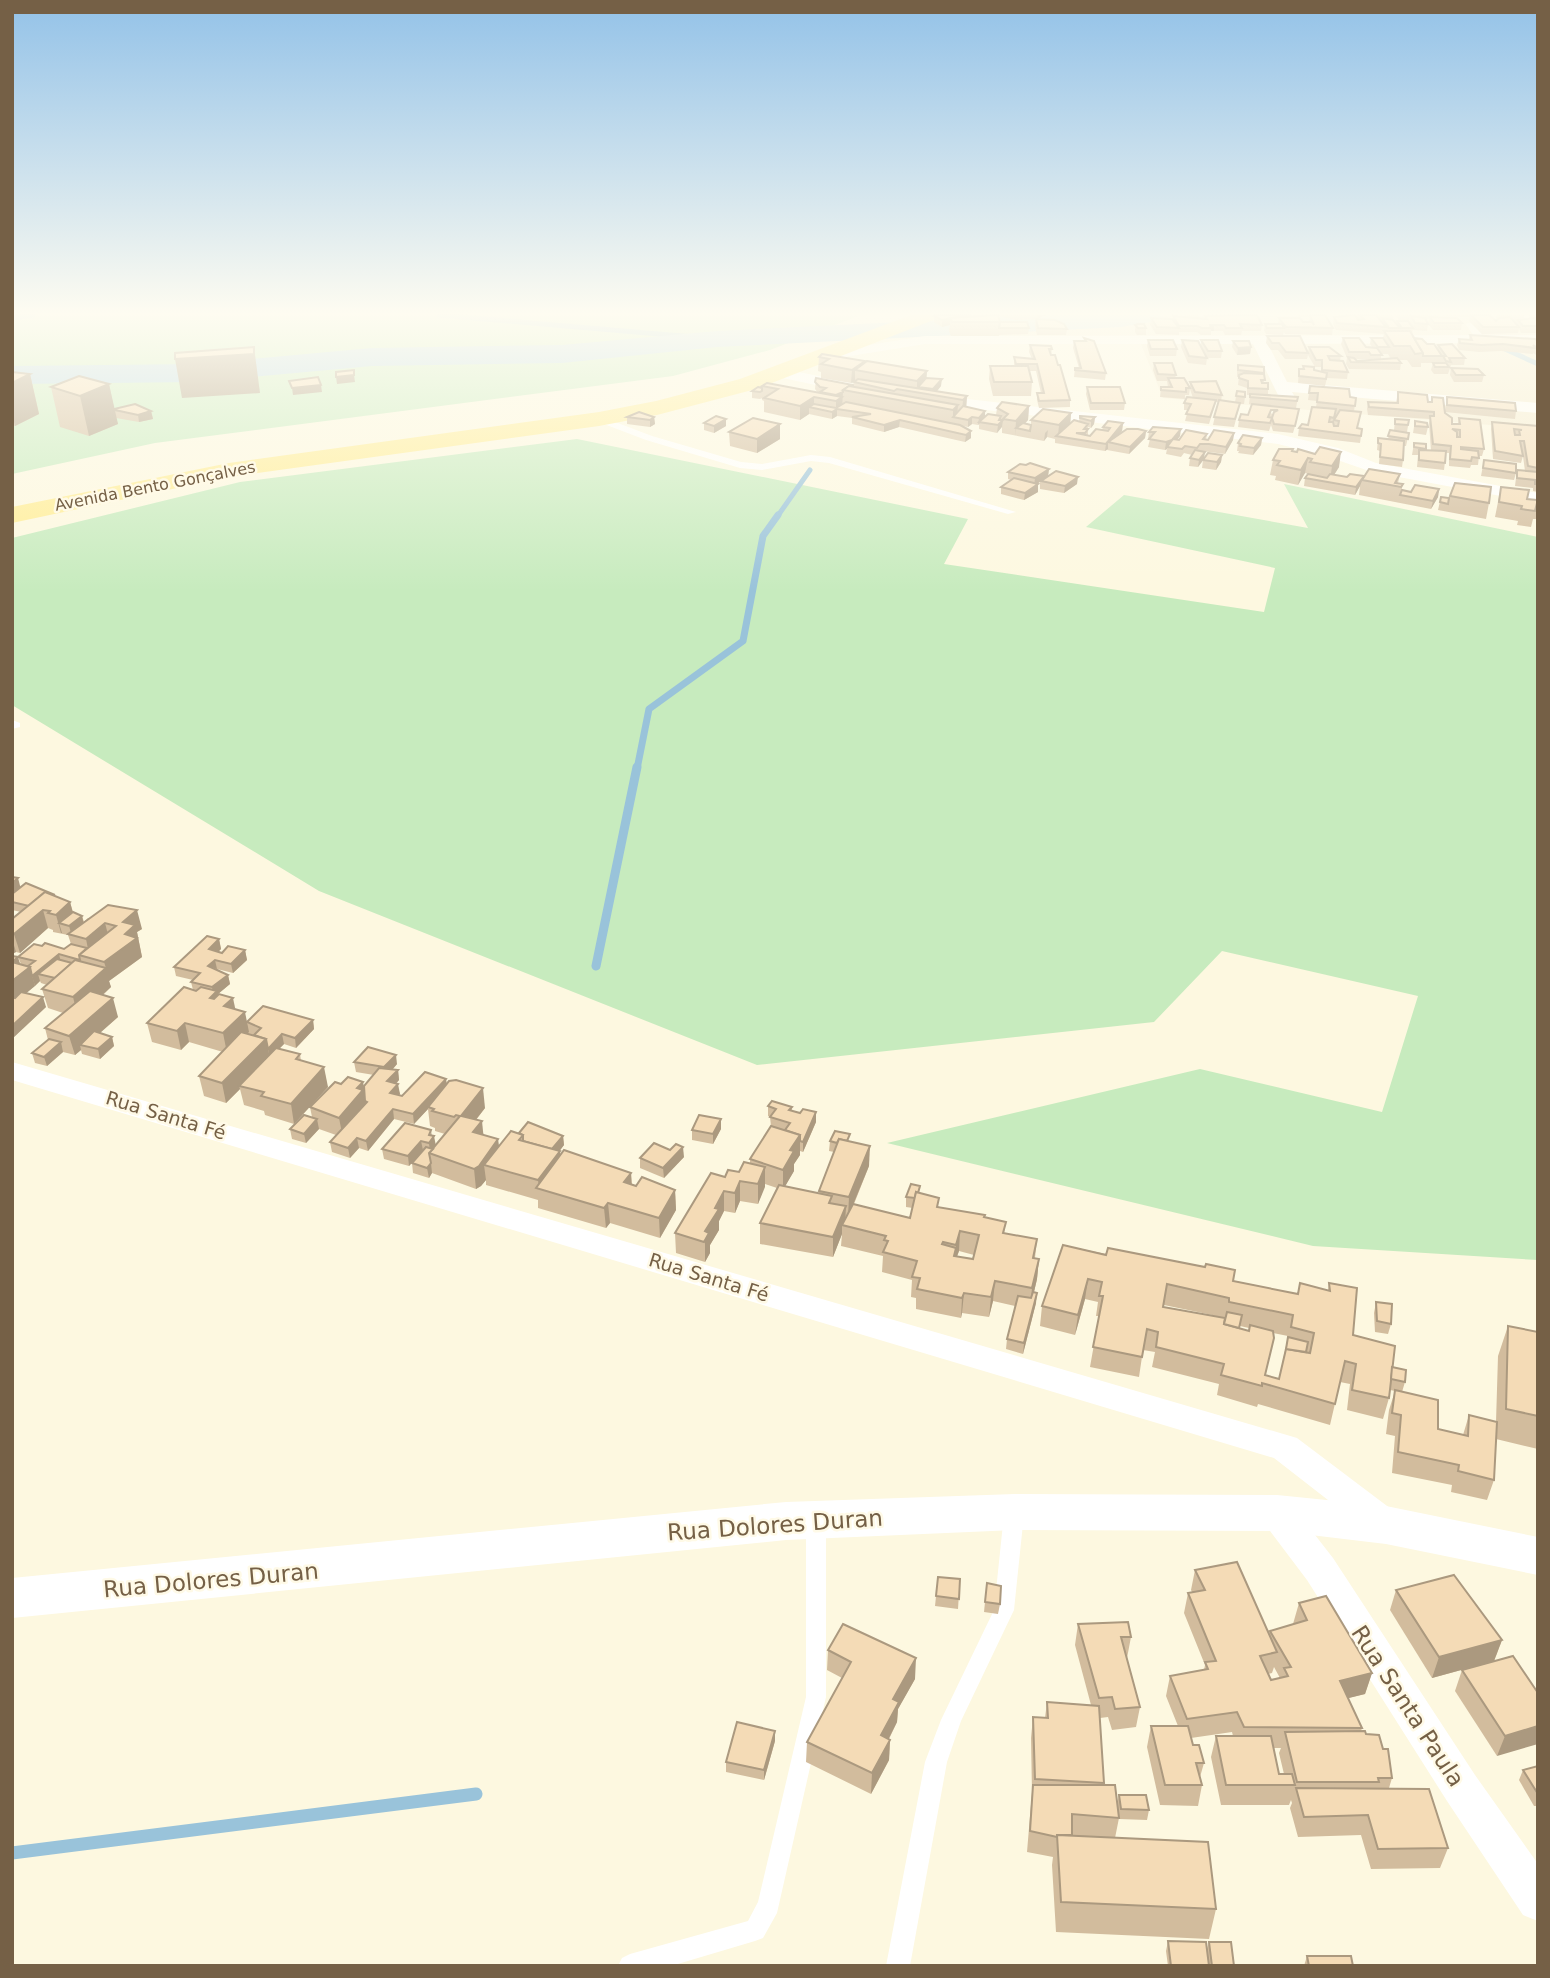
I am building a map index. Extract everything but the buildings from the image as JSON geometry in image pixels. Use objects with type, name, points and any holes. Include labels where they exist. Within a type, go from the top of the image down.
[{"type":"main road","name":"Avenida Bento Gonçalves","points":[[426,419],[516,407]]},
{"type":"main road","name":"Avenida Bento Gonçalves","points":[[12,515],[229,470],[599,419],[654,407]]},
{"type":"street","points":[[1000,407],[1278,439],[1332,452],[1372,467],[1538,498]]},
{"type":"street","name":"Rua Santa Fé","points":[[12,1070],[1284,1448],[1386,1525]]},
{"type":"street","name":"Rua Dolores Duran","points":[[12,1598],[816,1519],[1014,1512],[1277,1513],[1386,1525],[1538,1556]]},
{"type":"street","name":"Rua Santa Paula","points":[[1277,1513],[1320,1569],[1461,1788],[1538,1900]]},
{"type":"lane","points":[[599,419],[649,438],[740,465],[762,467],[811,458],[830,460],[906,479],[1011,512]]},
{"type":"lane","points":[[898,1966],[936,1762],[951,1720],[1004,1610],[1014,1512]]},
{"type":"lane","points":[[630,1966],[755,1930],[769,1905],[816,1697],[816,1519]]},
{"type":"shaded area","points":[[1276,407],[1538,407],[1538,429]]},
{"type":"green space","points":[[12,407],[431,407],[155,443],[12,474]]},
{"type":"green space","points":[[577,439],[968,519],[944,564],[1264,612],[1275,568],[1086,527],[1124,495],[1308,528],[1284,484],[1538,537],[1538,1260],[1313,1246],[887,1143],[1200,1069],[1382,1112],[1418,996],[1222,951],[1154,1022],[757,1065],[319,891],[12,705],[12,538],[240,482]]},
{"type":"waterway","points":[[777,517],[810,470]]},
{"type":"waterway","points":[[637,769],[649,709],[743,641],[763,536],[778,515]]},
{"type":"waterway","points":[[596,966],[637,767]]},
{"type":"waterway","points":[[12,1853],[476,1794]]}]
